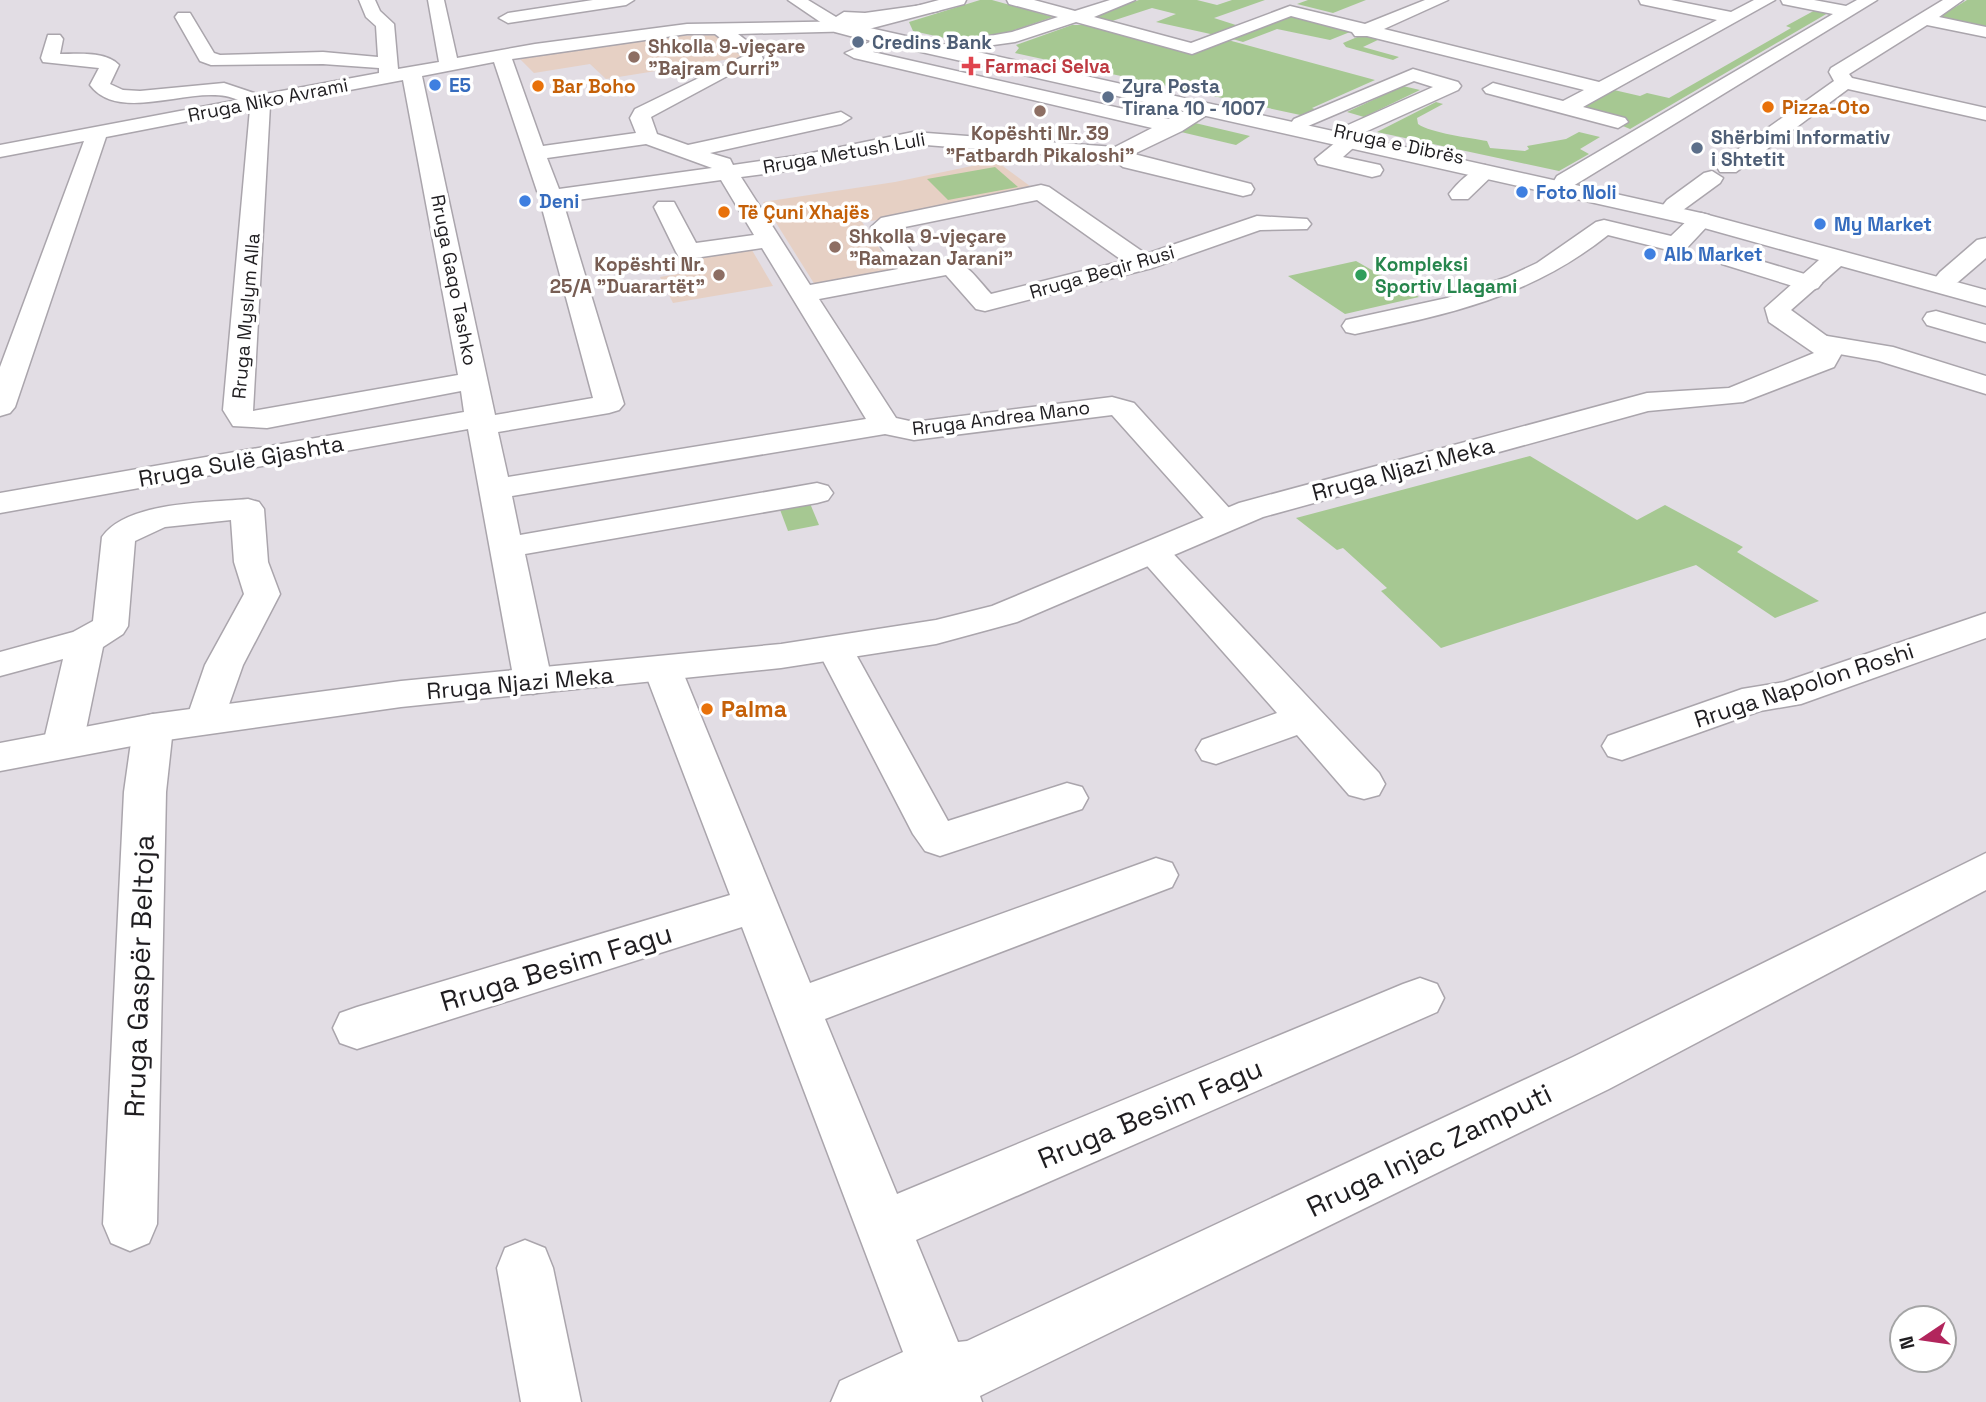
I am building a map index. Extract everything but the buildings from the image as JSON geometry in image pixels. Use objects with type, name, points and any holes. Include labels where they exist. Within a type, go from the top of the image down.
[{"type":"street","points":[[368,1],[391,0]]},
{"type":"street","points":[[436,0],[449,63]]},
{"type":"street","points":[[520,0],[500,6],[535,49]]},
{"type":"street","points":[[599,11],[626,0]]},
{"type":"street","name":"Rruga e Dibrës","points":[[796,0],[849,24],[899,30],[1092,85],[1675,205],[1791,233],[1986,287]]},
{"type":"street","name":"Rruga e Dibrës","points":[[815,0],[849,24]]},
{"type":"street","points":[[849,24],[865,18],[958,0]]},
{"type":"street","points":[[1015,0],[1192,49],[1290,11],[1602,89]]},
{"type":"street","points":[[956,47],[1015,37],[1128,0]]},
{"type":"street","points":[[1340,40],[1440,0]]},
{"type":"street","points":[[1647,0],[1733,18]]},
{"type":"street","points":[[1565,108],[1767,0]]},
{"type":"street","points":[[1789,0],[1849,12]]},
{"type":"street","points":[[1566,181],[1869,0]]},
{"type":"street","points":[[1955,0],[1838,72],[1845,82],[1986,114]]},
{"type":"street","name":"Rruga Gaqo Tashko","points":[[368,1],[372,13],[385,24],[474,380],[533,681]]},
{"type":"street","points":[[514,24],[643,5]]},
{"type":"street","points":[[938,6],[854,53],[1175,127]]},
{"type":"street","points":[[661,16],[679,29]]},
{"type":"street","points":[[184,17],[207,57],[218,61],[323,58],[396,70]]},
{"type":"street","points":[[1925,19],[1986,32]]},
{"type":"street","points":[[849,24],[899,30]]},
{"type":"street","name":"Rruga Niko Avrami","points":[[0,151],[260,103],[396,70],[535,49],[679,29],[849,24]]},
{"type":"street","points":[[648,138],[640,118],[642,113],[694,87],[721,69],[754,59],[754,55],[718,28]]},
{"type":"street","name":"Rruga e Dibrës","points":[[899,30],[956,47],[1301,123],[1485,172],[1700,220],[1986,298]]},
{"type":"street","points":[[999,56],[1000,48],[1015,37]]},
{"type":"street","points":[[54,39],[50,58],[93,60],[110,65],[110,70],[100,85],[112,93],[154,96],[223,89],[260,103]]},
{"type":"street","points":[[501,55],[550,197]]},
{"type":"street","points":[[1301,123],[1413,75],[1451,86],[1348,137],[1325,159],[1372,170]]},
{"type":"street","points":[[1675,205],[1845,82]]},
{"type":"street","points":[[1062,101],[1092,85]]},
{"type":"street","points":[[1493,89],[1618,122]]},
{"type":"street","name":"Rruga Myslym Alla","points":[[260,103],[238,410],[244,420],[474,380]]},
{"type":"street","points":[[1119,154],[1175,127],[1203,109]]},
{"type":"street","points":[[688,151],[841,118]]},
{"type":"street","points":[[0,407],[8,364],[96,134]]},
{"type":"street","name":"Rruga Metush Luli","points":[[550,197],[802,162],[885,142],[926,137],[1119,154]]},
{"type":"street","points":[[536,153],[648,138],[714,159],[727,172]]},
{"type":"street","points":[[1119,154],[1131,162],[1243,189]]},
{"type":"street","points":[[617,159],[630,186]]},
{"type":"street","name":"Rruga Andrea Mano","points":[[727,172],[885,425],[914,431],[1098,406],[1124,409],[1224,520]]},
{"type":"street","name":"Rruga e Dibrës","points":[[1460,194],[1485,172]]},
{"type":"street","points":[[802,294],[914,272],[885,236],[883,227],[889,223],[1041,192],[1143,263]]},
{"type":"street","name":"Rruga Sulë Gjashta","points":[[0,503],[482,422],[609,404],[550,197]]},
{"type":"street","points":[[666,207],[688,252],[769,240]]},
{"type":"street","points":[[1355,326],[1462,302],[1518,284],[1577,250],[1604,227],[1676,245],[1700,220]]},
{"type":"street","name":"Rruga Beqir Rusi","points":[[914,272],[952,268],[985,303],[1143,263],[1218,239],[1257,223],[1299,224]]},
{"type":"street","points":[[1949,277],[1986,245]]},
{"type":"street","points":[[1838,256],[1778,309],[1778,316],[1794,330],[1821,343],[1883,353],[1986,385]]},
{"type":"street","points":[[1731,259],[1808,283]]},
{"type":"street","points":[[1936,319],[1986,334]]},
{"type":"street","name":"Rruga Njazi Meka","points":[[0,757],[206,720],[401,694],[663,670],[835,649],[936,632],[1004,614],[1224,520],[1647,402],[1715,398],[1749,391],[1824,361],[1829,351],[1821,343]]},
{"type":"street","points":[[495,489],[885,425]]},
{"type":"street","points":[[507,547],[817,493]]},
{"type":"street","points":[[0,664],[86,641],[110,626],[120,537],[130,527],[146,521],[248,509],[246,543],[250,567],[262,594],[224,666],[206,720]]},
{"type":"street","points":[[1153,552],[1364,783]]},
{"type":"street","name":"Rruga Napolon Roshi","points":[[1622,747],[1756,698],[1787,695],[1986,625]]},
{"type":"street","points":[[63,744],[86,641]]},
{"type":"street","points":[[835,649],[934,834],[940,840],[1068,798]]},
{"type":"street","points":[[663,670],[946,1388]]},
{"type":"street","points":[[1216,750],[1302,718]]},
{"type":"street","name":"Rruga Gaspër Beltoja","points":[[130,1224],[145,792],[153,729]]},
{"type":"street","name":"Rruga Injac Zamputi","points":[[861,1402],[911,1378],[946,1388],[970,1370],[1591,1073],[1986,870]]},
{"type":"street","points":[[795,1009],[1156,875]]},
{"type":"street","name":"Rruga Besim Fagu","points":[[356,1028],[756,905]]},
{"type":"street","name":"Rruga Besim Fagu","points":[[881,1228],[1420,998]]},
{"type":"street","points":[[525,1268],[551,1402]]},
{"type":"shaded area","name":"Shkolla 9-vjeçare \"Bajram Curri\"","points":[[721,35],[749,56],[606,79],[590,64],[534,73],[519,58],[664,36]]},
{"type":"shaded area","name":"Shkolla 9-vjeçare \"Ramazan Jarani\"","points":[[996,161],[1034,189],[909,216],[862,222],[895,272],[815,285],[763,202],[895,182]]},
{"type":"shaded area","name":"Kopështi Nr. 25/A \"Duarartët\"","points":[[749,245],[773,286],[673,303],[660,277],[684,273],[677,257]]},
{"type":"green space","points":[[980,0],[992,0],[1053,17],[994,37],[958,41],[913,31],[909,22]]},
{"type":"green space","points":[[1139,0],[1197,0],[1217,5],[1232,0],[1265,0],[1214,18],[1239,26],[1215,35],[1156,22],[1176,14],[1152,8],[1106,23],[1098,21],[1095,15]]},
{"type":"green space","points":[[1308,0],[1366,0],[1333,13],[1297,4]]},
{"type":"green space","points":[[1967,0],[1986,0],[1986,30],[1934,20]]},
{"type":"green space","points":[[1819,8],[1828,13],[1630,129],[1587,111],[1583,106],[1614,90],[1640,96],[1647,93],[1669,98],[1791,28],[1786,26]]},
{"type":"green space","points":[[1288,16],[1300,16],[1347,28],[1350,32],[1330,40],[1277,29],[1243,42],[1229,38]]},
{"type":"green space","points":[[1072,25],[1089,25],[1191,54],[1228,40],[1375,80],[1312,108],[1320,111],[1305,116],[1015,53],[1019,48],[1016,45]]},
{"type":"green space","points":[[1362,35],[1382,38],[1363,47],[1399,57],[1393,60],[1346,47],[1343,43]]},
{"type":"green space","points":[[1403,86],[1420,90],[1364,117],[1347,112]]},
{"type":"green space","points":[[1436,102],[1443,104],[1417,118],[1418,124],[1441,133],[1487,141],[1490,148],[1525,151],[1529,149],[1527,146],[1566,139],[1579,132],[1600,137],[1580,149],[1589,154],[1559,171],[1377,132]]},
{"type":"green space","points":[[1195,123],[1250,136],[1236,145],[1181,132]]},
{"type":"green space","points":[[995,167],[1018,187],[948,200],[927,179]]},
{"type":"green space","points":[[1356,261],[1419,297],[1345,314],[1288,276]]},
{"type":"green space","points":[[1530,456],[1637,520],[1665,505],[1743,547],[1737,552],[1819,601],[1775,618],[1696,565],[1441,648],[1381,591],[1387,588],[1343,548],[1337,550],[1296,518]]},
{"type":"green space","points":[[809,501],[819,525],[788,531],[779,507]]},
{"type":"place","name":"Credins Bank","points":[[858,42]]},
{"type":"place","name":"Shkolla 9-vjeçare \"Bajram Curri\"","points":[[634,57]]},
{"type":"place","name":"Farmaci Selva","points":[[971,66]]},
{"type":"place","name":"E5","points":[[435,85]]},
{"type":"place","name":"Bar Boho","points":[[538,86]]},
{"type":"place","name":"Zyra Posta Tirana 10 - 1007","points":[[1108,97]]},
{"type":"place","name":"Pizza-Oto","points":[[1768,107]]},
{"type":"place","name":"Kopështi Nr. 39 \"Fatbardh Pikaloshi\"","points":[[1040,111]]},
{"type":"place","name":"Shërbimi Informativ i Shtetit","points":[[1697,148]]},
{"type":"place","name":"Foto Noli","points":[[1522,192]]},
{"type":"place","name":"Deni","points":[[525,201]]},
{"type":"place","name":"Të Çuni Xhajës","points":[[724,212]]},
{"type":"place","name":"My Market","points":[[1820,224]]},
{"type":"place","name":"Shkolla 9-vjeçare \"Ramazan Jarani\"","points":[[835,247]]},
{"type":"place","name":"Alb Market","points":[[1650,254]]},
{"type":"place","name":"Kopështi Nr. 25/A \"Duarartët\"","points":[[719,275]]},
{"type":"place","name":"Kompleksi Sportiv Llagami","points":[[1361,275]]},
{"type":"place","name":"Palma","points":[[707,709]]}]
